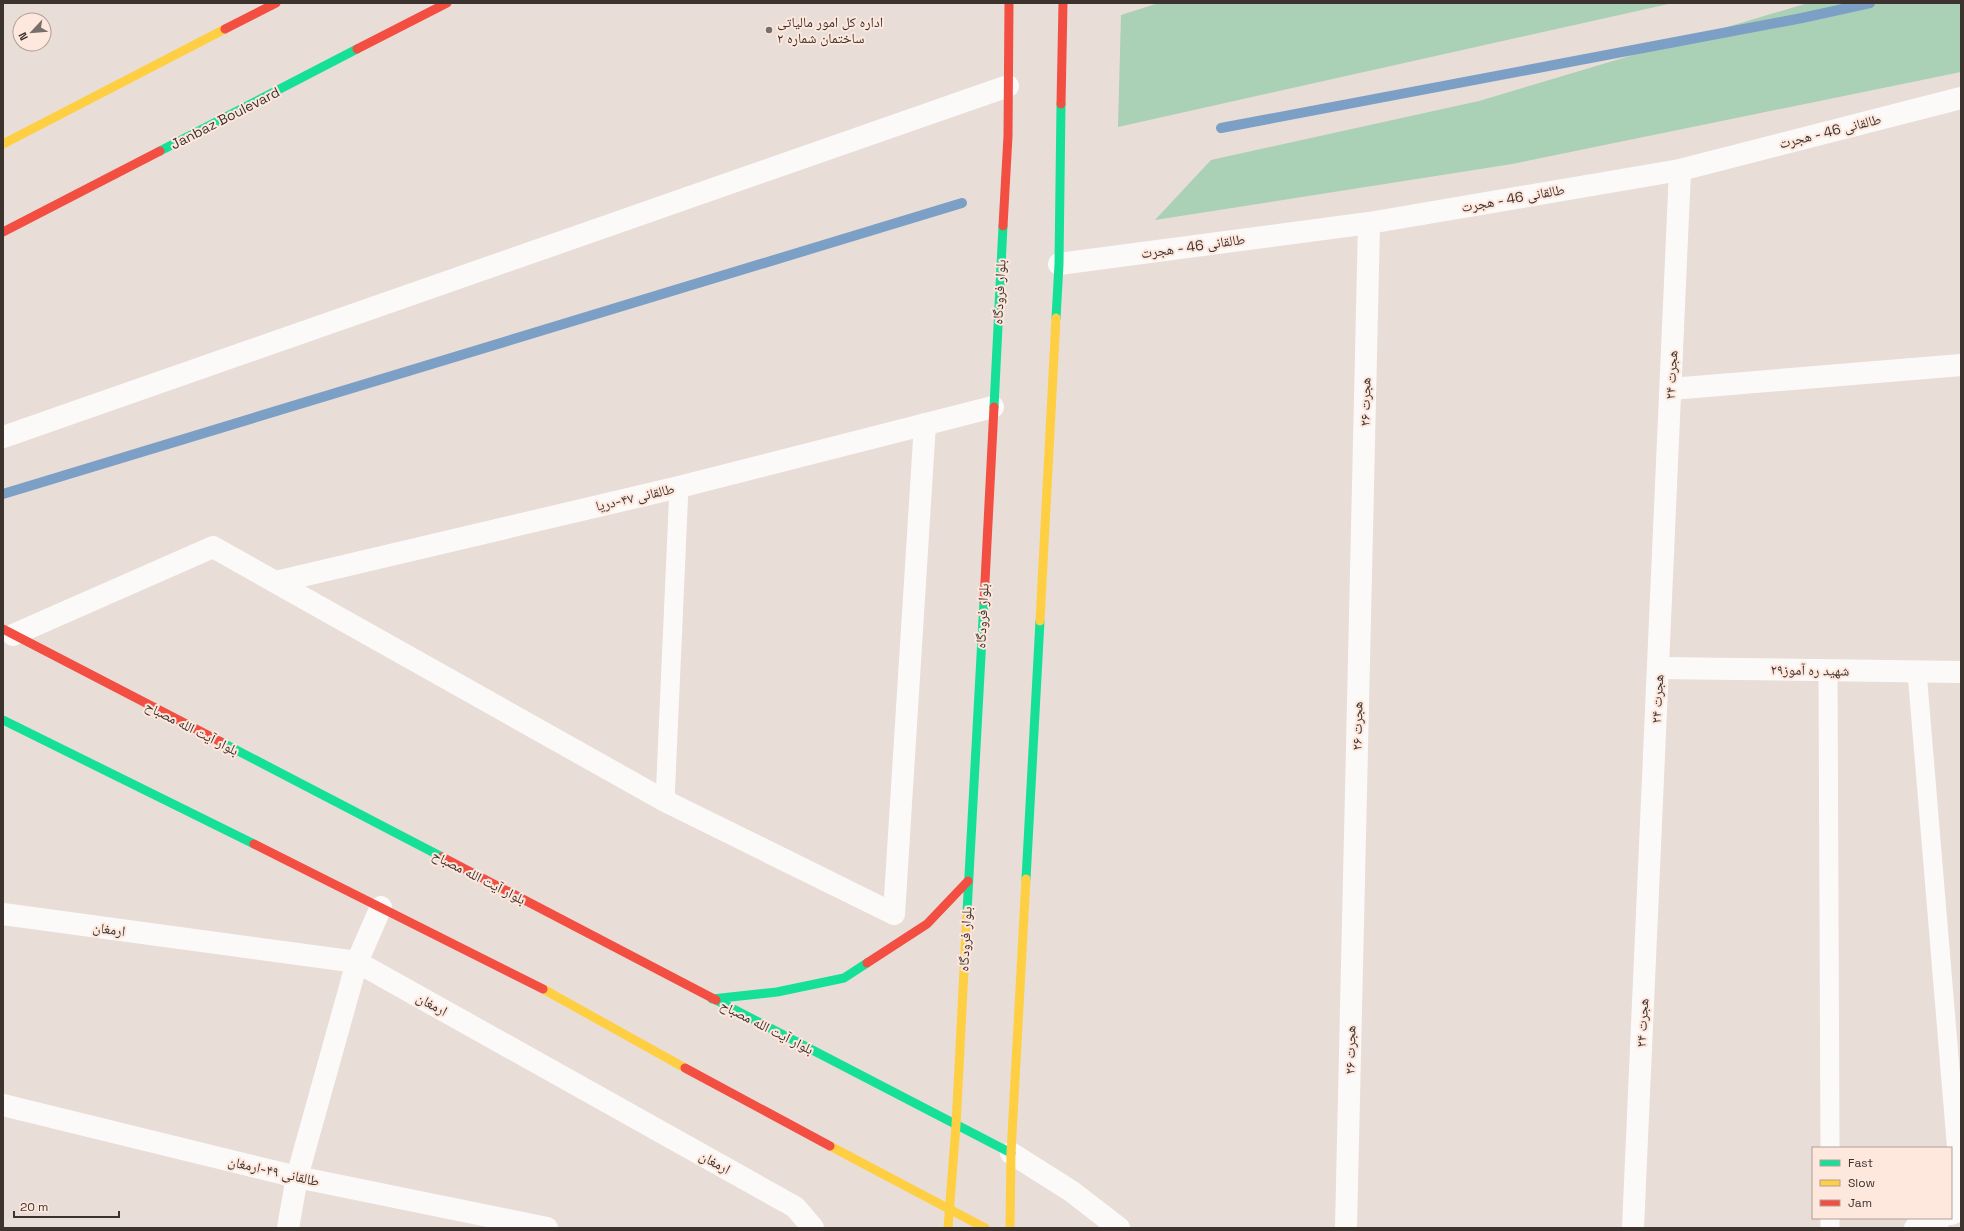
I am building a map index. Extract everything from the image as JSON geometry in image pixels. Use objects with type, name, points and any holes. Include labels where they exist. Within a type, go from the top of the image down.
[{"type":"main road","points":[[3,144],[276,3]]},
{"type":"main road","name":"Janbaz Boulevard","points":[[3,232],[447,3]]},
{"type":"main road","name":"بلوار فرودگاه","points":[[948,1228],[956,1125],[1000,259],[1008,136],[1009,3]]},
{"type":"main road","points":[[1010,1228],[1011,1153],[1059,254],[1063,3]]},
{"type":"main road","name":"بلوار آیت الله مصباح","points":[[8,632],[1011,1153]]},
{"type":"main road","points":[[3,720],[526,979],[666,1058],[949,1207],[985,1228]]},
{"type":"main road","points":[[712,999],[777,992],[844,978],[927,924],[968,881]]},
{"type":"street","points":[[3,437],[1008,86]]},
{"type":"street","name":"طالقانی 46 - هجرت","points":[[1059,254],[1369,223],[1680,170],[1961,98]]},
{"type":"street","name":"هجرت ۲۴","points":[[1633,1228],[1680,170]]},
{"type":"street","name":"هجرت ۲۶","points":[[1346,1228],[1369,223]]},
{"type":"street","points":[[1671,389],[1961,365]]},
{"type":"street","name":"طالقانی ۴۷-دریا","points":[[276,582],[679,487],[993,407]]},
{"type":"street","points":[[8,632],[213,547],[665,801],[894,914],[926,424]]},
{"type":"street","name":"شهید ره آموز۲۹","points":[[1658,668],[1961,672]]},
{"type":"street","points":[[288,1228],[297,1177],[357,962],[381,907]]},
{"type":"street","name":"ارمغان","points":[[3,914],[357,962],[795,1207],[813,1228]]},
{"type":"street","name":"طالقانی ۴۹-ارمغان","points":[[3,1105],[297,1177],[548,1228]]},
{"type":"street","points":[[1011,1153],[1071,1191],[1119,1228]]},
{"type":"street","points":[[1915,1228],[1938,1219]]},
{"type":"lane","points":[[665,801],[679,487]]},
{"type":"lane","points":[[1828,670],[1830,1147]]},
{"type":"lane","points":[[1917,672],[1961,1201]]},
{"type":"green space","points":[[1159,3],[1673,3],[1118,127],[1121,15]]},
{"type":"green space","points":[[1808,3],[1961,3],[1961,72],[1512,164],[1155,220],[1211,160],[1479,101]]},
{"type":"waterway","points":[[1221,128],[1802,18],[1870,3]]},
{"type":"waterway","points":[[3,494],[962,203]]},
{"type":"traffic: fast","points":[[160,151],[357,49]]},
{"type":"traffic: fast","points":[[1056,318],[1059,264],[1061,104]]},
{"type":"traffic: fast","points":[[994,407],[1003,226]]},
{"type":"traffic: fast","points":[[967,912],[984,601]]},
{"type":"traffic: fast","points":[[1026,879],[1040,621]]},
{"type":"traffic: fast","points":[[3,720],[254,844]]},
{"type":"traffic: fast","points":[[221,742],[442,857]]},
{"type":"traffic: fast","points":[[712,999],[777,992],[844,978],[867,963]]},
{"type":"traffic: fast","points":[[716,1000],[1011,1153]]},
{"type":"traffic: slow","points":[[3,144],[225,29]]},
{"type":"traffic: slow","points":[[1040,621],[1056,318]]},
{"type":"traffic: slow","points":[[1010,1228],[1011,1153],[1026,879]]},
{"type":"traffic: slow","points":[[948,1228],[956,1125],[967,912]]},
{"type":"traffic: slow","points":[[543,989],[685,1068]]},
{"type":"traffic: slow","points":[[830,1146],[985,1228]]},
{"type":"traffic: jam","points":[[225,29],[276,3]]},
{"type":"traffic: jam","points":[[357,49],[447,3]]},
{"type":"traffic: jam","points":[[1003,226],[1008,136],[1009,3]]},
{"type":"traffic: jam","points":[[1061,104],[1063,3]]},
{"type":"traffic: jam","points":[[3,232],[160,151]]},
{"type":"traffic: jam","points":[[984,601],[994,407]]},
{"type":"traffic: jam","points":[[3,629],[221,742]]},
{"type":"traffic: jam","points":[[254,844],[543,989]]},
{"type":"traffic: jam","points":[[442,857],[716,1000]]},
{"type":"traffic: jam","points":[[867,963],[927,924],[968,881]]},
{"type":"traffic: jam","points":[[685,1068],[830,1146]]},
{"type":"place","name":"اداره کل امور مالیاتی ساختمان شماره ۲","points":[[769,30]]}]
